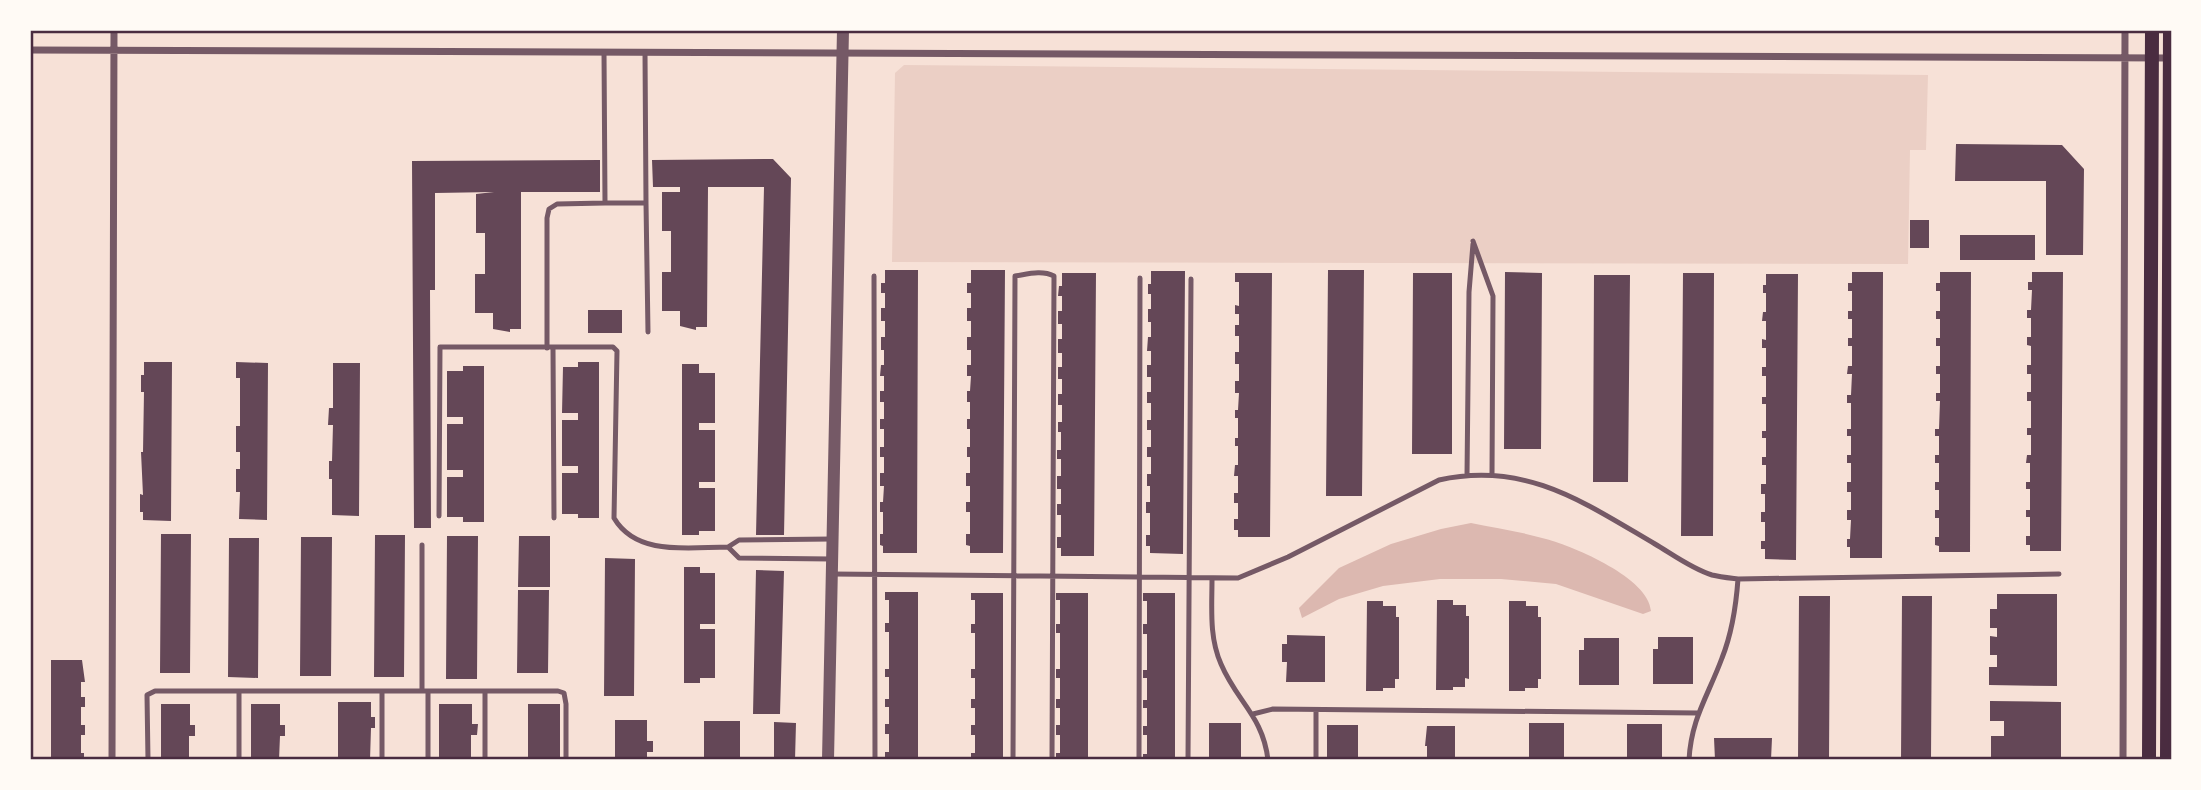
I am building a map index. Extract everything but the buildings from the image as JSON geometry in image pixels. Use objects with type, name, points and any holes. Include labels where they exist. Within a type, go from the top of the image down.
[{"type":"main road","points":[[2149,760],[2152,30]]},
{"type":"main road","points":[[2167,760],[2170,30]]},
{"type":"street","points":[[112,760],[114,30]]},
{"type":"street","points":[[828,760],[843,30]]},
{"type":"street","points":[[2123,760],[2125,30]]},
{"type":"street","points":[[30,50],[2170,58]]},
{"type":"lane","points":[[604,52],[605,203]]},
{"type":"lane","points":[[645,52],[648,332]]},
{"type":"lane","points":[[554,518],[547,219],[549,209],[557,204],[646,203]]},
{"type":"lane","points":[[1467,475],[1469,292],[1473,241],[1493,296],[1492,474]]},
{"type":"lane","points":[[1013,760],[1015,276],[1034,273],[1054,276],[1052,760]]},
{"type":"lane","points":[[874,276],[875,760]]},
{"type":"lane","points":[[1139,760],[1140,278]]},
{"type":"lane","points":[[1188,760],[1191,279]]},
{"type":"lane","points":[[439,516],[440,347],[613,347],[617,351],[614,518],[621,529],[643,544],[655,546],[728,547],[739,540],[832,539]]},
{"type":"lane","points":[[832,574],[1238,578],[1439,480],[1492,474],[1526,479],[1551,488],[1584,503],[1710,574],[1738,579],[2059,574]]},
{"type":"lane","points":[[422,545],[428,760]]},
{"type":"lane","points":[[728,547],[739,558],[832,559]]},
{"type":"lane","points":[[1212,579],[1215,648],[1226,674],[1258,722],[1268,760]]},
{"type":"lane","points":[[1689,760],[1690,742],[1698,713],[1730,636],[1736,611],[1738,579]]},
{"type":"lane","points":[[148,760],[147,695],[155,691],[558,691],[564,693],[566,704],[566,760]]},
{"type":"lane","points":[[239,691],[239,760]]},
{"type":"lane","points":[[382,691],[382,760]]},
{"type":"lane","points":[[485,691],[485,760]]},
{"type":"lane","points":[[1252,714],[1273,709],[1698,713]]},
{"type":"lane","points":[[1316,760],[1317,710]]},
{"type":"shaded area","points":[[904,65],[1928,75],[1926,150],[1910,150],[1908,264],[892,262],[895,73]]},
{"type":"shaded area","points":[[1471,523],[1546,539],[1591,557],[1625,576],[1638,587],[1647,599],[1651,611],[1643,614],[1556,584],[1501,579],[1440,579],[1383,586],[1339,599],[1302,618],[1299,608],[1339,568],[1391,544]]}]
